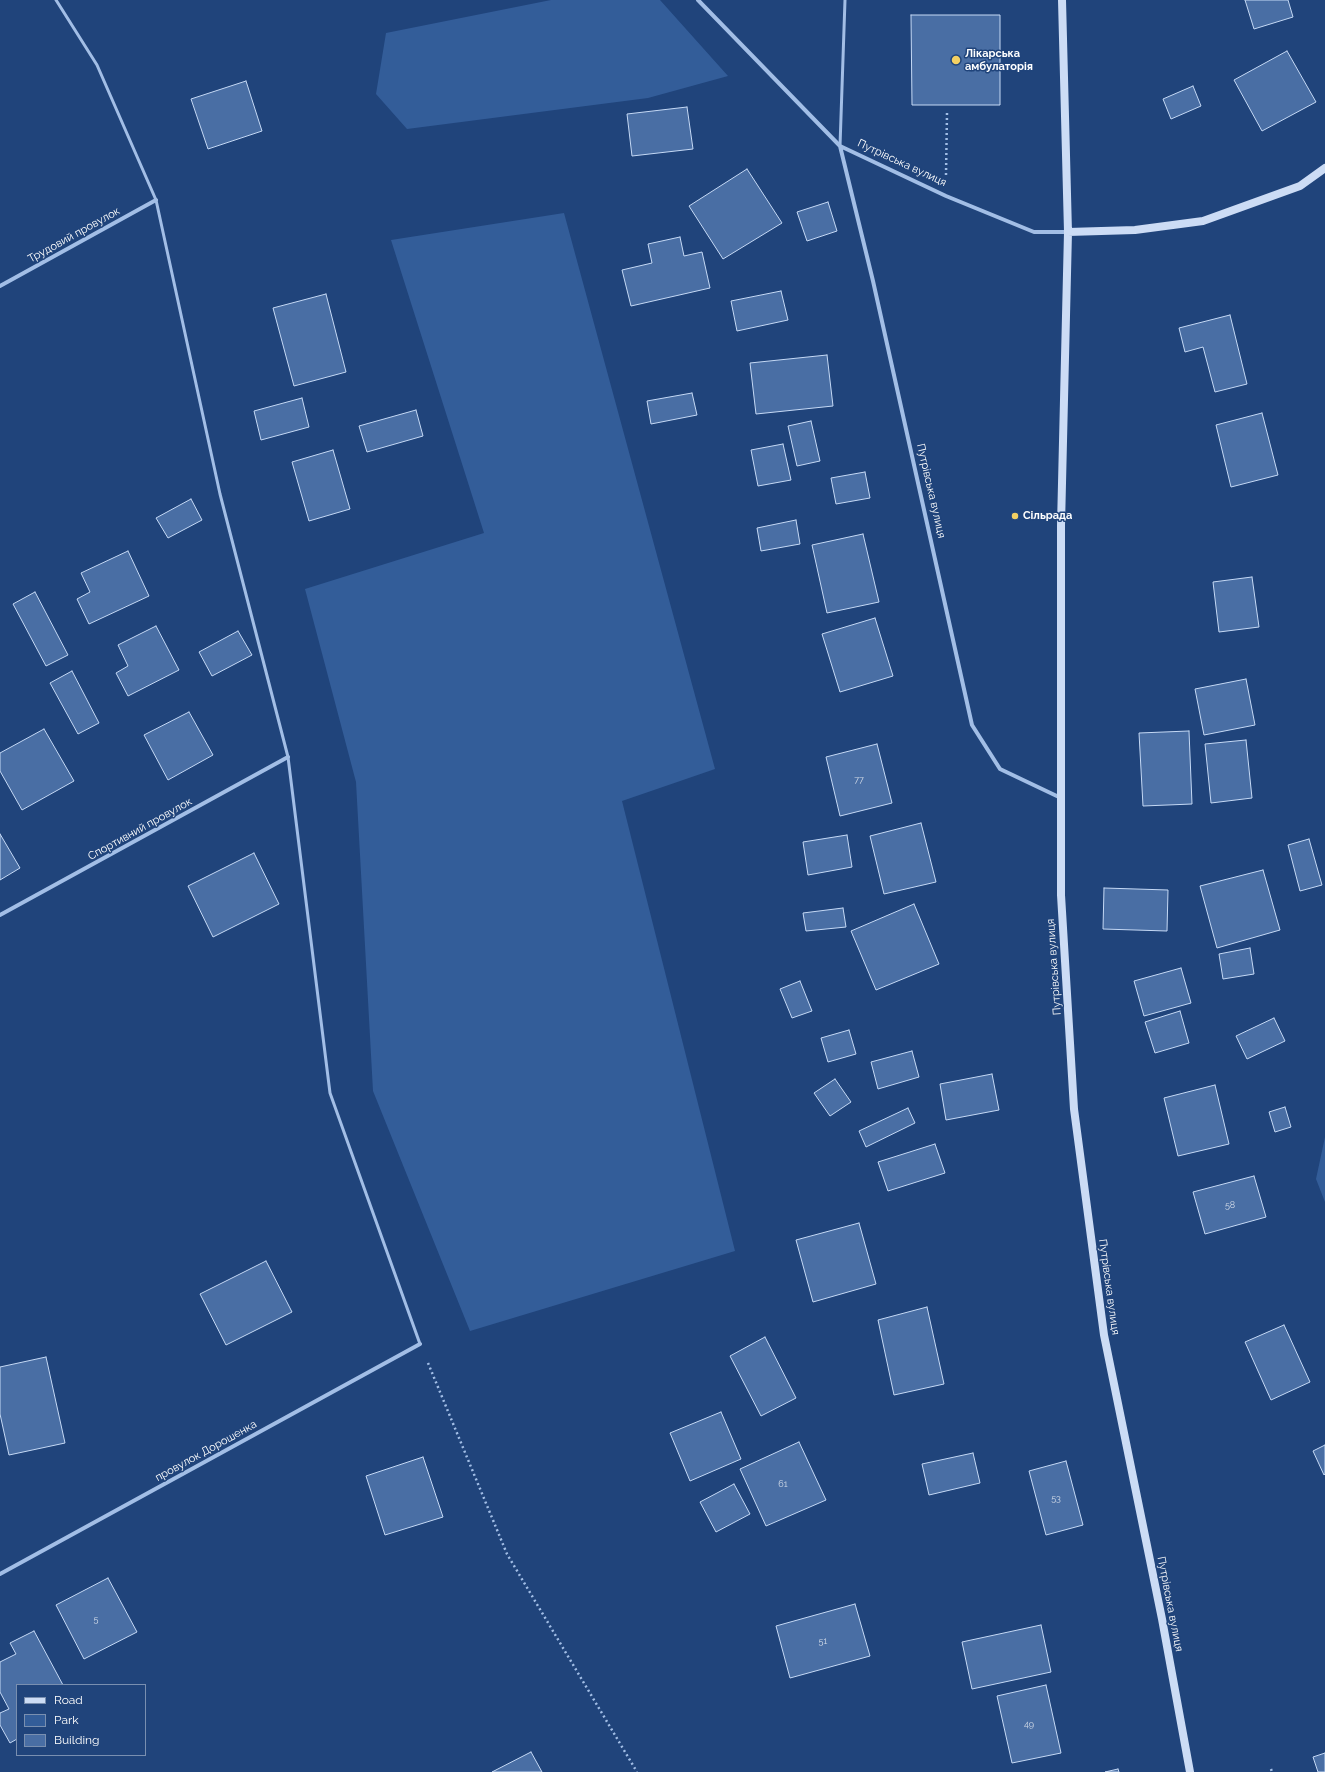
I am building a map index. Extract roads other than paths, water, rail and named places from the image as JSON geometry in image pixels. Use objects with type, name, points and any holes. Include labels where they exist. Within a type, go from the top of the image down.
[{"type":"main road","name":"Путрівська вулиця","points":[[1062,0],[1068,232],[1061,526],[1060,895],[1074,1109],[1106,1342],[1162,1619],[1190,1772]]},
{"type":"main road","points":[[1068,232],[1135,230],[1203,221],[1300,186],[1325,168]]},
{"type":"street","name":"Путрівська вулиця","points":[[698,0],[840,146],[946,196],[1034,232],[1068,232]]},
{"type":"street","name":"Путрівська вулиця","points":[[840,146],[873,281],[972,725],[1000,769],[1060,798]]},
{"type":"street","name":"Трудовий провулок","points":[[0,286],[156,200]]},
{"type":"street","name":"Спортивний провулок","points":[[0,915],[288,757]]},
{"type":"street","name":"провулок Дорошенка","points":[[0,1574],[420,1344]]},
{"type":"lane","points":[[56,0],[97,66],[156,200],[220,494],[288,757],[330,1094],[420,1344]]},
{"type":"lane","points":[[840,146],[845,0]]},
{"type":"place","name":"Лікарська амбулаторія","points":[[956,60]]},
{"type":"place","name":"Сільрада","points":[[1015,516]]}]
